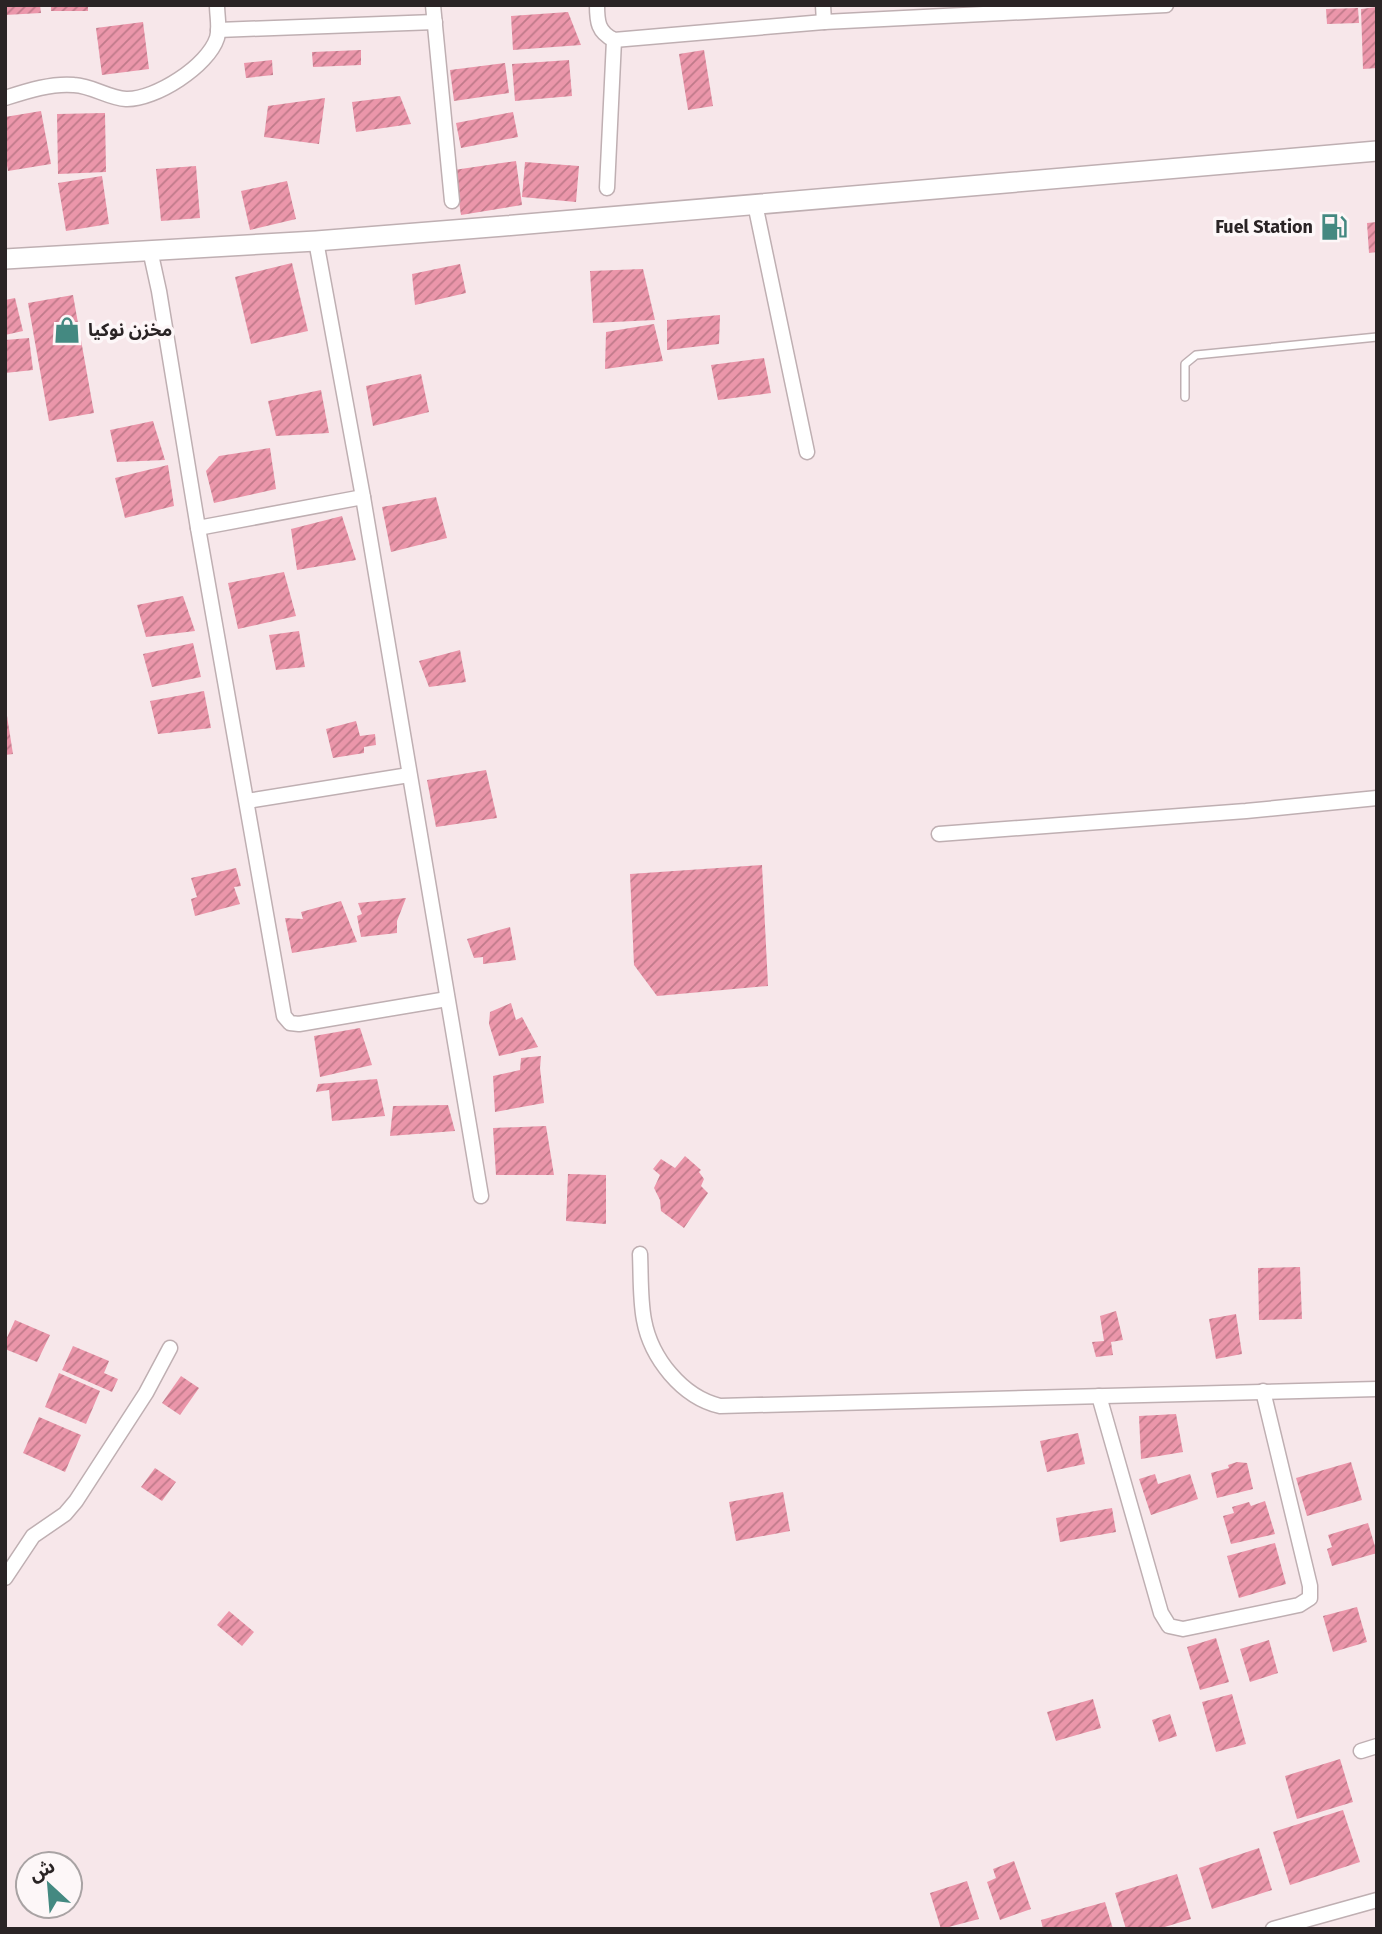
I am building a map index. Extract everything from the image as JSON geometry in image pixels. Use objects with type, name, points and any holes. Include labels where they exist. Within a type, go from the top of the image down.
[{"type":"street","points":[[5,98],[44,88],[75,85],[113,97],[130,99],[171,86],[210,50],[218,30],[217,5]]},
{"type":"street","points":[[433,5],[452,201]]},
{"type":"street","points":[[597,5],[599,27],[605,36],[614,40],[824,22],[1044,8],[1166,5]]},
{"type":"street","points":[[823,5],[824,22]]},
{"type":"street","points":[[218,30],[435,22]]},
{"type":"street","points":[[607,188],[614,40]]},
{"type":"street","points":[[5,260],[316,241],[1377,151]]},
{"type":"street","points":[[755,204],[807,452]]},
{"type":"street","points":[[316,241],[363,497],[481,1196]]},
{"type":"street","points":[[150,250],[283,1012],[287,1020],[299,1024],[447,999]]},
{"type":"street","points":[[198,528],[363,497]]},
{"type":"street","points":[[247,801],[409,775]]},
{"type":"street","points":[[939,834],[1246,811],[1377,798]]},
{"type":"street","points":[[640,1254],[644,1320],[653,1346],[676,1380],[699,1399],[709,1403],[735,1407],[1377,1389]]},
{"type":"street","points":[[5,1578],[33,1536],[65,1514],[76,1501],[146,1393],[170,1348]]},
{"type":"street","points":[[1100,1396],[1161,1613],[1169,1626],[1183,1629],[1299,1605],[1310,1598],[1310,1586],[1263,1391]]},
{"type":"street","points":[[1361,1751],[1377,1746]]},
{"type":"street","points":[[1273,1929],[1377,1900]]},
{"type":"lane","points":[[1185,397],[1185,364],[1196,355],[1377,337]]},
{"type":"building","points":[[5,5],[40,5],[41,13],[5,15]]},
{"type":"building","points":[[51,5],[88,5],[88,11],[51,11]]},
{"type":"building","points":[[1377,7],[1377,68],[1363,69],[1361,9]]},
{"type":"building","points":[[1358,8],[1359,23],[1327,24],[1326,9]]},
{"type":"building","points":[[568,12],[581,45],[513,50],[511,16]]},
{"type":"building","points":[[143,22],[149,69],[102,75],[96,28]]},
{"type":"building","points":[[361,50],[361,65],[313,67],[312,52]]},
{"type":"building","points":[[704,50],[713,106],[688,110],[679,54]]},
{"type":"building","points":[[272,60],[273,75],[246,78],[244,63]]},
{"type":"building","points":[[569,60],[572,96],[515,101],[512,64]]},
{"type":"building","points":[[505,63],[509,93],[454,101],[450,70]]},
{"type":"building","points":[[400,96],[411,124],[356,132],[352,102]]},
{"type":"building","points":[[325,98],[319,144],[264,137],[268,106]]},
{"type":"building","points":[[41,111],[51,164],[8,171],[5,117]]},
{"type":"building","points":[[513,112],[518,137],[461,148],[456,123]]},
{"type":"building","points":[[105,113],[106,172],[58,174],[57,114]]},
{"type":"building","points":[[516,161],[522,205],[461,215],[454,170]]},
{"type":"building","points":[[525,162],[579,166],[576,202],[522,197]]},
{"type":"building","points":[[196,166],[200,218],[161,221],[156,169]]},
{"type":"building","points":[[102,176],[109,224],[66,231],[58,183]]},
{"type":"building","points":[[287,181],[296,219],[250,230],[241,191]]},
{"type":"building","points":[[1377,222],[1377,252],[1369,253],[1367,223]]},
{"type":"building","points":[[292,263],[308,331],[251,344],[235,277]]},
{"type":"building","points":[[460,264],[466,293],[415,305],[412,274]]},
{"type":"building","points":[[643,269],[655,320],[593,323],[590,271]]},
{"type":"building","points":[[73,295],[94,413],[49,421],[28,303]]},
{"type":"building","points":[[15,298],[23,331],[5,335],[5,300]]},
{"type":"building","points":[[720,315],[719,344],[667,350],[667,320]]},
{"type":"building","points":[[654,324],[663,361],[605,369],[606,332]]},
{"type":"building","points":[[29,338],[33,370],[5,373],[5,340]]},
{"type":"building","points":[[764,358],[771,393],[718,400],[711,365]]},
{"type":"building","points":[[421,374],[429,412],[373,426],[366,386]]},
{"type":"building","points":[[321,390],[329,433],[276,436],[268,401]]},
{"type":"building","points":[[153,421],[165,460],[117,462],[110,430]]},
{"type":"building","points":[[270,448],[276,489],[214,503],[206,471],[219,456]]},
{"type":"building","points":[[168,465],[174,506],[125,518],[115,478]]},
{"type":"building","points":[[436,497],[447,538],[391,552],[382,507]]},
{"type":"building","points":[[342,516],[356,560],[297,570],[291,529]]},
{"type":"building","points":[[284,572],[296,616],[238,629],[228,583]]},
{"type":"building","points":[[183,596],[195,631],[146,637],[137,605]]},
{"type":"building","points":[[299,631],[305,667],[276,670],[269,635]]},
{"type":"building","points":[[193,643],[201,677],[152,687],[143,654]]},
{"type":"building","points":[[460,650],[466,682],[429,687],[419,661]]},
{"type":"building","points":[[204,691],[211,728],[158,734],[150,701]]},
{"type":"building","points":[[7,716],[13,754],[5,755],[5,717]]},
{"type":"building","points":[[356,721],[360,736],[375,734],[376,745],[364,747],[364,753],[333,758],[326,729]]},
{"type":"building","points":[[486,770],[497,818],[436,827],[427,780]]},
{"type":"building","points":[[762,865],[768,986],[657,996],[634,965],[630,874]]},
{"type":"building","points":[[236,868],[241,886],[234,887],[240,904],[195,916],[191,899],[197,897],[191,878]]},
{"type":"building","points":[[406,898],[397,921],[397,933],[361,937],[357,916],[362,914],[358,903]]},
{"type":"building","points":[[341,901],[357,942],[292,953],[285,918],[303,919],[301,912]]},
{"type":"building","points":[[510,927],[516,960],[483,964],[483,957],[474,958],[467,939]]},
{"type":"building","points":[[511,1003],[516,1020],[522,1017],[538,1047],[499,1056],[489,1024],[490,1012]]},
{"type":"building","points":[[360,1028],[372,1065],[320,1077],[314,1036]]},
{"type":"building","points":[[541,1056],[544,1103],[495,1112],[493,1076],[520,1070],[521,1058]]},
{"type":"building","points":[[377,1079],[385,1116],[332,1121],[329,1090],[316,1092],[318,1084]]},
{"type":"building","points":[[448,1105],[455,1131],[390,1136],[393,1106]]},
{"type":"building","points":[[546,1126],[554,1175],[496,1175],[493,1128]]},
{"type":"building","points":[[685,1156],[701,1170],[699,1172],[704,1179],[701,1186],[708,1193],[684,1228],[661,1211],[660,1200],[654,1188],[660,1175],[653,1169],[661,1159],[675,1168]]},
{"type":"building","points":[[568,1174],[606,1175],[606,1224],[566,1221]]},
{"type":"building","points":[[1300,1267],[1302,1319],[1259,1320],[1258,1268]]},
{"type":"building","points":[[1116,1311],[1123,1340],[1111,1342],[1113,1355],[1096,1357],[1092,1342],[1104,1341],[1100,1316]]},
{"type":"building","points":[[1236,1314],[1242,1354],[1216,1359],[1209,1319]]},
{"type":"building","points":[[15,1320],[50,1335],[37,1362],[5,1349],[5,1342]]},
{"type":"building","points":[[73,1346],[109,1361],[104,1373],[118,1379],[112,1392],[62,1370]]},
{"type":"building","points":[[59,1373],[100,1391],[86,1424],[45,1407]]},
{"type":"building","points":[[181,1376],[199,1388],[180,1415],[162,1403]]},
{"type":"building","points":[[1176,1414],[1183,1452],[1141,1459],[1139,1416]]},
{"type":"building","points":[[39,1417],[81,1435],[65,1472],[23,1453]]},
{"type":"building","points":[[1078,1433],[1085,1464],[1047,1472],[1040,1441]]},
{"type":"building","points":[[1351,1462],[1362,1500],[1307,1516],[1296,1478]]},
{"type":"building","points":[[1247,1463],[1253,1489],[1217,1498],[1211,1473],[1229,1468],[1228,1465]]},
{"type":"building","points":[[155,1468],[176,1482],[162,1501],[141,1487]]},
{"type":"building","points":[[1155,1474],[1158,1484],[1190,1474],[1198,1499],[1151,1515],[1139,1479]]},
{"type":"building","points":[[783,1492],[790,1531],[736,1541],[729,1502]]},
{"type":"building","points":[[1265,1501],[1275,1534],[1231,1544],[1223,1516],[1234,1513],[1232,1507],[1249,1502],[1251,1506]]},
{"type":"building","points":[[1112,1508],[1116,1532],[1060,1542],[1056,1518]]},
{"type":"building","points":[[1368,1523],[1377,1553],[1332,1566],[1327,1549],[1332,1547],[1328,1535]]},
{"type":"building","points":[[1275,1543],[1286,1584],[1239,1598],[1227,1556]]},
{"type":"building","points":[[1357,1607],[1367,1642],[1333,1652],[1323,1616]]},
{"type":"building","points":[[229,1611],[254,1632],[242,1646],[217,1625]]},
{"type":"building","points":[[1216,1638],[1229,1682],[1200,1690],[1187,1647]]},
{"type":"building","points":[[1269,1640],[1278,1673],[1250,1682],[1240,1649]]},
{"type":"building","points":[[1232,1694],[1246,1744],[1216,1752],[1202,1702]]},
{"type":"building","points":[[1093,1699],[1101,1728],[1056,1741],[1047,1712]]},
{"type":"building","points":[[1170,1714],[1177,1736],[1159,1742],[1152,1720]]},
{"type":"building","points":[[1340,1759],[1353,1802],[1297,1819],[1285,1776]]},
{"type":"building","points":[[1343,1810],[1360,1862],[1290,1885],[1273,1832]]},
{"type":"building","points":[[1259,1848],[1272,1890],[1212,1909],[1199,1868]]},
{"type":"building","points":[[1014,1861],[1031,1909],[1000,1920],[987,1882],[996,1878],[993,1869]]},
{"type":"building","points":[[1177,1874],[1191,1919],[1158,1929],[1126,1929],[1115,1893]]},
{"type":"building","points":[[967,1881],[979,1919],[941,1929],[930,1893]]},
{"type":"building","points":[[1105,1902],[1113,1929],[1043,1929],[1041,1920]]},
{"type":"place","name":"Fuel Station","points":[[1334,227]]},
{"type":"place","name":"مخزن نوكيا","points":[[67,330]]}]
